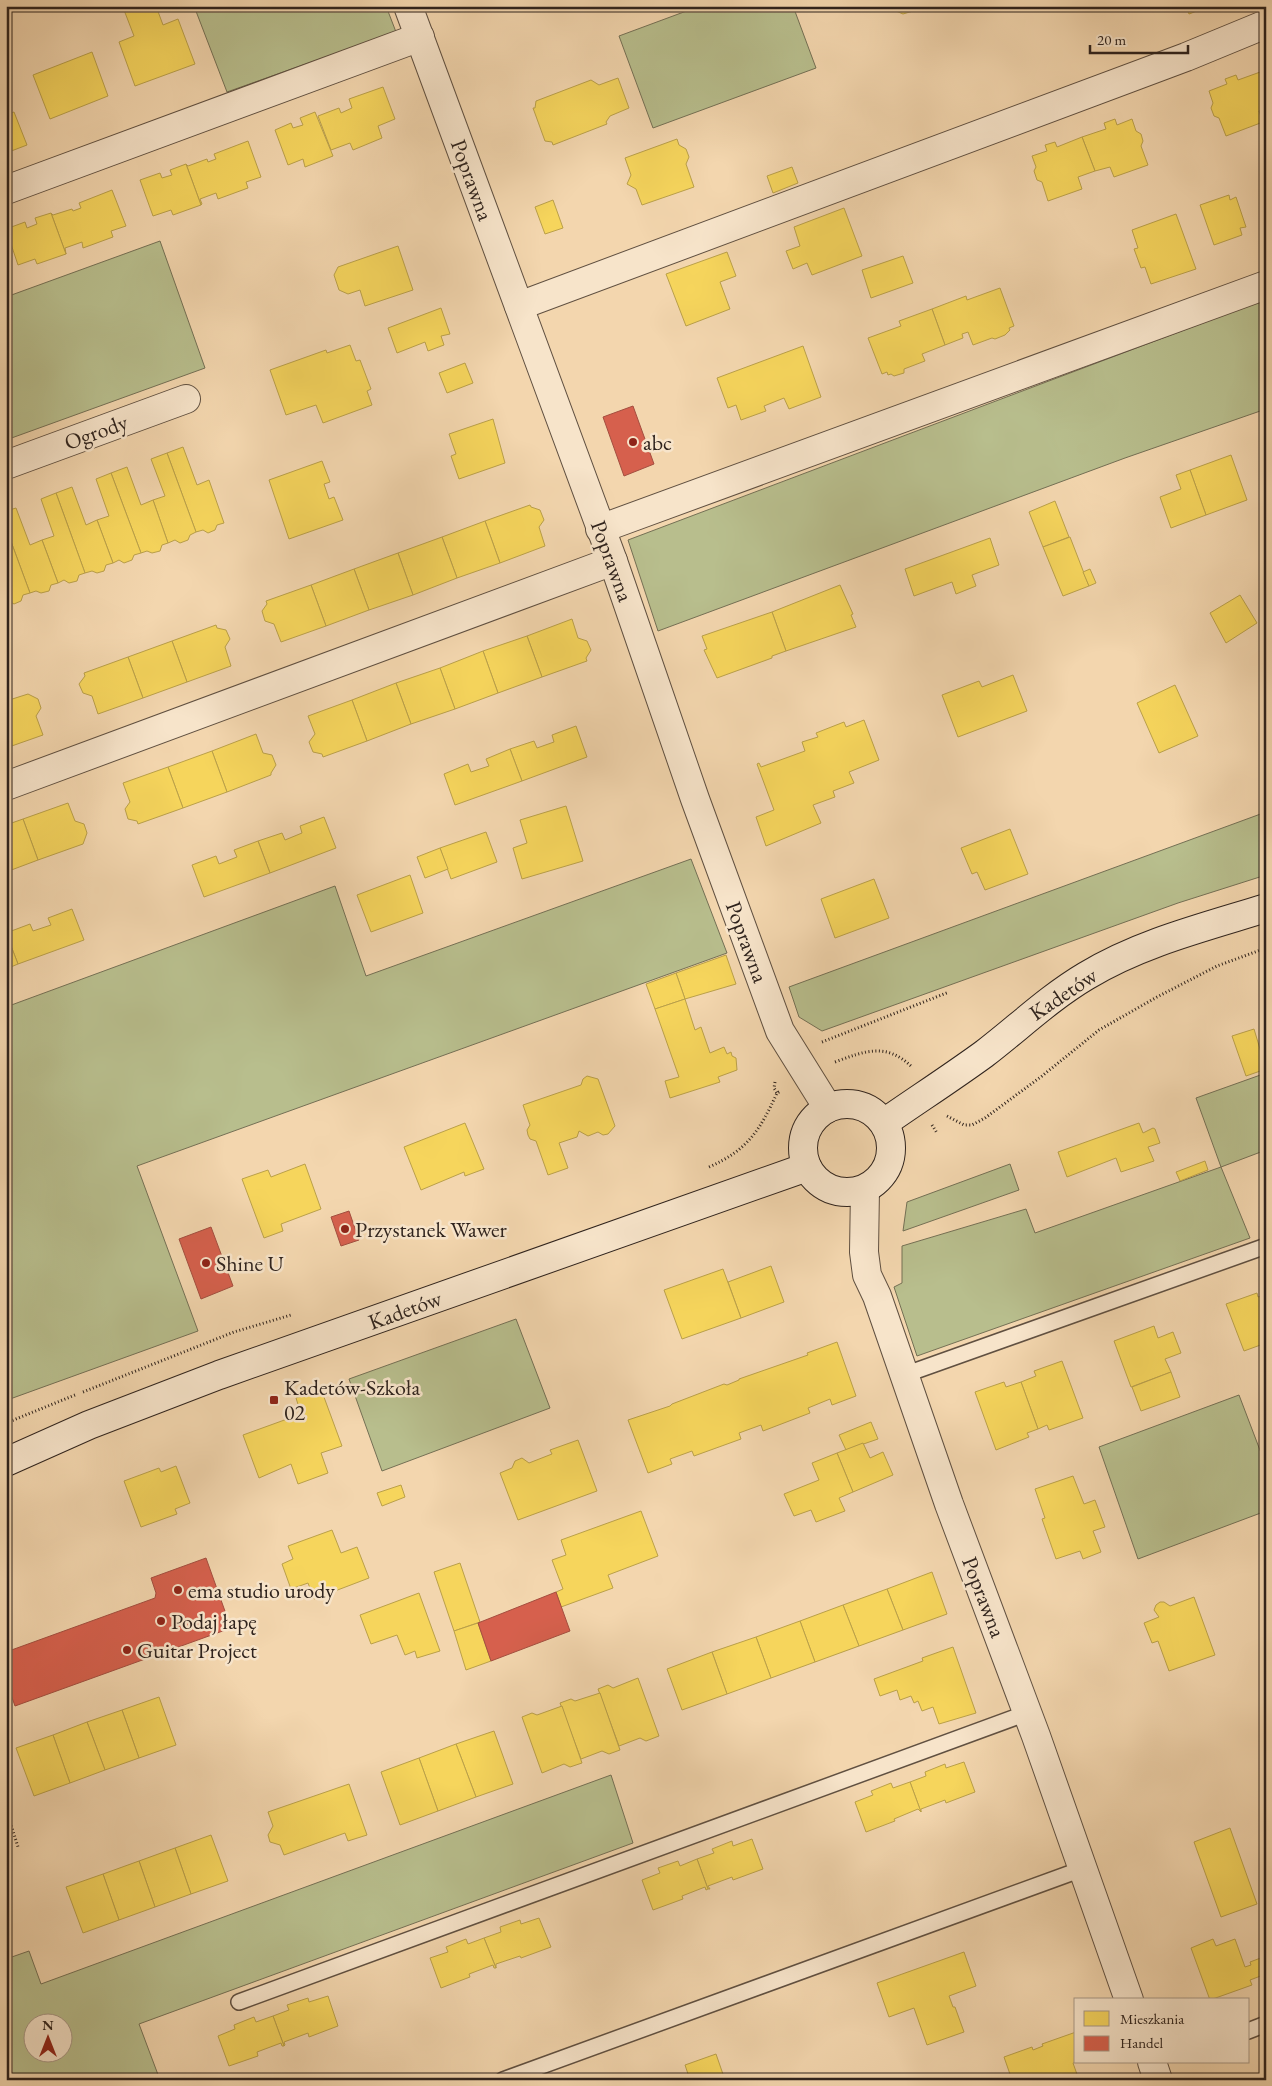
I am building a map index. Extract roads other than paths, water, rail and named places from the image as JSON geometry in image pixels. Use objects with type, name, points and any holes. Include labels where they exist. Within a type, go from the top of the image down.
[{"type":"street","name":"Poprawna","points":[[408,6],[613,561],[695,799],[780,1031],[820,1070],[828,1108]]},
{"type":"street","points":[[519,306],[1186,57],[1266,24]]},
{"type":"street","points":[[6,190],[420,37]]},
{"type":"street","points":[[600,529],[1266,286]]},
{"type":"street","name":"Ogrody","points":[[6,465],[186,399]]},
{"type":"street","points":[[6,786],[613,561]]},
{"type":"street","name":"Kadetów","points":[[884,1123],[984,1054],[1038,1008],[1085,976],[1119,958],[1168,939],[1266,908]]},
{"type":"street","points":[[840,1104],[865,1107],[876,1114],[884,1123],[891,1137],[892,1152],[887,1168],[878,1180],[865,1189],[848,1192],[831,1189],[818,1181],[807,1166],[804,1147],[808,1127],[816,1116],[828,1108],[840,1104]]},
{"type":"street","name":"Kadetów","points":[[6,1462],[88,1425],[219,1375],[807,1166]]},
{"type":"street","name":"Poprawna","points":[[865,1189],[864,1252],[867,1275],[877,1296],[949,1504],[1027,1712],[1128,1998]]},
{"type":"lane","points":[[904,1375],[1266,1246]]},
{"type":"lane","points":[[239,2002],[1027,1712]]},
{"type":"lane","points":[[503,2080],[1082,1870]]},
{"type":"lane","points":[[1250,2030],[1266,2024]]},
{"type":"place","name":"abc","points":[[633,442]]},
{"type":"place","name":"Przystanek Wawer","points":[[345,1229]]},
{"type":"place","name":"Shine U","points":[[206,1263]]},
{"type":"place","name":"Kadetów-Szkoła 02","points":[[274,1400]]},
{"type":"place","name":"ema studio urody","points":[[178,1590]]},
{"type":"place","name":"Podaj łapę","points":[[161,1621]]},
{"type":"place","name":"Guitar Project","points":[[127,1650]]}]
